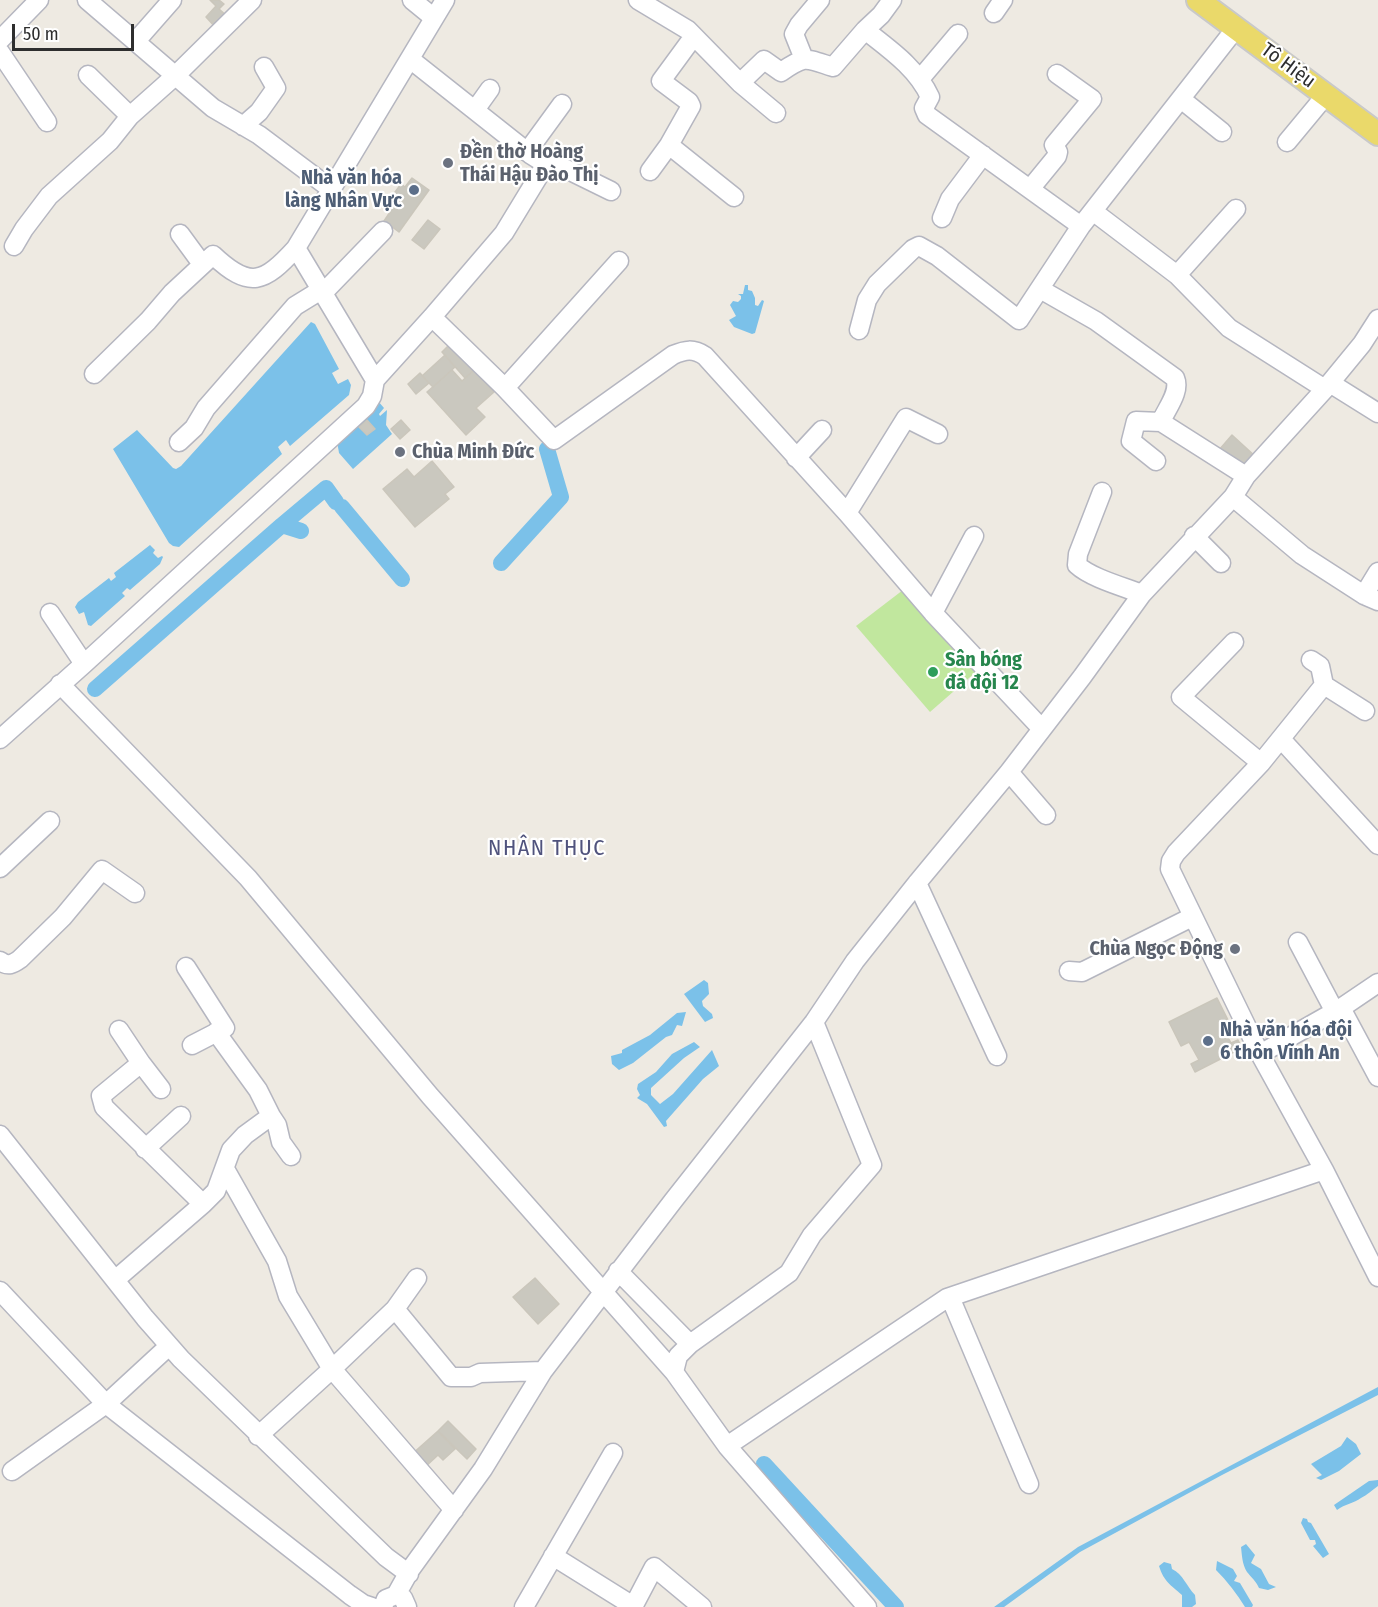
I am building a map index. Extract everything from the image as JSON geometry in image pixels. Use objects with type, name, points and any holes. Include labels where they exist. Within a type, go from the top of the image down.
[{"type":"main road","name":"Tô Hiệu","points":[[1198,0],[1378,134]]},
{"type":"street","points":[[0,40],[39,0]]},
{"type":"street","points":[[87,0],[213,108],[259,135],[330,189]]},
{"type":"street","points":[[136,41],[172,0]]},
{"type":"street","points":[[14,246],[49,196],[110,141],[130,116],[176,76],[252,0]]},
{"type":"street","points":[[412,0],[434,18]]},
{"type":"street","points":[[94,374],[213,255],[227,268],[245,278],[256,279],[280,266],[296,248],[445,0]]},
{"type":"street","points":[[638,0],[688,30],[740,83],[776,113]]},
{"type":"street","points":[[804,59],[794,34],[820,0]]},
{"type":"street","points":[[740,83],[764,60],[781,72],[800,59],[832,67],[881,15],[892,0]]},
{"type":"street","points":[[859,330],[867,300],[877,284],[913,249],[919,246],[937,256],[1019,320],[1081,226],[1236,28]]},
{"type":"street","points":[[865,30],[906,62],[924,84],[930,97],[924,108],[927,115],[1081,226]]},
{"type":"street","points":[[920,79],[958,34]]},
{"type":"street","points":[[651,171],[691,106],[661,81],[694,36]]},
{"type":"street","points":[[0,52],[47,122]]},
{"type":"street","points":[[410,59],[527,152],[546,164],[558,165],[611,191]]},
{"type":"street","points":[[243,126],[259,112],[276,87],[264,67]]},
{"type":"street","points":[[1030,189],[1057,156],[1058,152],[1054,145],[1092,99],[1057,74]]},
{"type":"street","points":[[88,75],[130,116]]},
{"type":"street","points":[[475,110],[490,89]]},
{"type":"street","points":[[1287,142],[1326,95]]},
{"type":"street","points":[[1181,99],[1222,132]]},
{"type":"street","points":[[527,152],[562,104]]},
{"type":"street","points":[[669,145],[734,197]]},
{"type":"street","points":[[942,218],[950,199],[982,155]]},
{"type":"street","points":[[0,738],[366,406],[372,396],[375,380],[504,233],[546,164]]},
{"type":"street","points":[[1177,276],[1236,208]]},
{"type":"street","points":[[1094,212],[1177,276],[1229,328],[1327,386],[1378,413]]},
{"type":"street","points":[[179,442],[194,428],[206,408],[296,306],[322,292],[383,231]]},
{"type":"street","points":[[180,234],[202,264]]},
{"type":"street","points":[[296,248],[375,380]]},
{"type":"street","points":[[505,388],[619,261]]},
{"type":"street","points":[[1040,289],[1096,321],[1175,378],[1178,384],[1177,391],[1161,422]]},
{"type":"street","points":[[432,317],[505,388],[554,440],[673,355],[683,351],[699,352],[847,513],[933,613],[1042,729]]},
{"type":"street","points":[[0,1291],[106,1404],[363,1605],[386,1605],[483,1468],[543,1371],[604,1293],[618,1271],[814,1022],[855,961],[1009,772],[1083,677],[1142,594],[1233,497],[1246,476],[1362,344],[1378,319]]},
{"type":"street","points":[[847,513],[877,478],[906,418],[938,434]]},
{"type":"street","points":[[1156,461],[1131,441],[1136,421],[1161,422],[1246,476]]},
{"type":"street","points":[[796,458],[822,430]]},
{"type":"street","points":[[1102,492],[1077,554],[1077,565],[1112,583],[1142,594]]},
{"type":"street","points":[[1233,497],[1286,543],[1371,598],[1378,572]]},
{"type":"street","points":[[933,613],[974,536]]},
{"type":"street","points":[[1194,536],[1221,563]]},
{"type":"street","points":[[51,613],[84,664]]},
{"type":"street","points":[[1234,642],[1181,697],[1261,763]]},
{"type":"street","points":[[1311,660],[1320,666],[1324,685],[1365,711]]},
{"type":"street","points":[[60,684],[248,878],[430,1096],[674,1372],[726,1446],[867,1607]]},
{"type":"street","points":[[1324,685],[1261,763],[1171,861],[1171,873],[1260,1054],[1324,1170],[1378,1277]]},
{"type":"street","points":[[1281,739],[1378,845]]},
{"type":"street","points":[[1009,772],[1046,815]]},
{"type":"street","points":[[0,868],[50,821]]},
{"type":"street","points":[[0,961],[12,965],[20,959],[63,917],[102,870],[135,893]]},
{"type":"street","points":[[917,883],[997,1056]]},
{"type":"street","points":[[1069,971],[1082,972],[1192,917]]},
{"type":"street","points":[[1298,942],[1378,1077]]},
{"type":"street","points":[[186,967],[225,1028],[192,1045]]},
{"type":"street","points":[[1260,1054],[1338,1010],[1378,983]]},
{"type":"street","points":[[674,1372],[678,1356],[690,1344],[789,1273],[812,1235],[872,1165],[814,1022]]},
{"type":"street","points":[[119,1030],[161,1089]]},
{"type":"street","points":[[216,1032],[258,1089],[277,1125],[281,1142],[291,1156]]},
{"type":"street","points":[[141,1063],[101,1096],[104,1107],[204,1204]]},
{"type":"street","points":[[145,1149],[181,1116]]},
{"type":"street","points":[[129,1275],[216,1191],[231,1150],[244,1135],[271,1116]]},
{"type":"street","points":[[0,1135],[129,1275],[169,1346],[258,1436],[386,1557],[409,1574]]},
{"type":"street","points":[[225,1169],[277,1261],[288,1296],[332,1369],[454,1510]]},
{"type":"street","points":[[726,1446],[938,1302],[1324,1170]]},
{"type":"street","points":[[618,1271],[690,1344]]},
{"type":"street","points":[[258,1436],[395,1309],[417,1278]]},
{"type":"street","points":[[950,1297],[1029,1484]]},
{"type":"street","points":[[395,1309],[451,1377],[471,1377],[480,1373],[543,1371]]},
{"type":"street","points":[[12,1471],[106,1404],[169,1346]]},
{"type":"street","points":[[524,1607],[613,1453]]},
{"type":"street","points":[[553,1556],[633,1606],[654,1567],[702,1607]]},
{"type":"green space","points":[[903,590],[977,671],[930,712],[856,626]]},
{"type":"water","points":[[745,285],[748,285],[748,290],[752,291],[755,305],[758,306],[762,300],[764,301],[755,333],[752,334],[734,327],[729,320],[736,316],[730,305],[733,301],[738,302],[741,299],[738,294],[743,294]]},
{"type":"water","points":[[311,322],[315,324],[339,369],[332,373],[338,384],[348,379],[351,385],[349,395],[290,446],[286,440],[278,447],[282,454],[179,547],[173,546],[169,543],[113,449],[137,430],[173,468],[181,466]]},
{"type":"water","points":[[378,401],[384,408],[380,416],[387,410],[386,425],[392,434],[353,469],[339,453],[337,441]]},
{"type":"water","points":[[150,545],[158,558],[163,557],[160,564],[130,590],[127,588],[122,593],[125,596],[91,626],[88,625],[84,612],[79,614],[75,607],[78,602],[109,578],[111,581],[116,577],[114,573]]},
{"type":"water","points":[[704,980],[708,983],[709,994],[702,1001],[703,1006],[713,1018],[705,1022],[684,994]]},
{"type":"water","points":[[686,1012],[682,1026],[677,1025],[672,1035],[666,1037],[633,1063],[619,1070],[612,1064],[611,1056],[622,1053],[622,1050],[650,1035],[677,1013]]},
{"type":"water","points":[[694,1042],[700,1047],[684,1058],[651,1088],[651,1095],[660,1104],[673,1094],[712,1050],[719,1066],[703,1079],[666,1121],[667,1126],[664,1127],[647,1104],[637,1098],[640,1095],[637,1089],[638,1084],[656,1072],[672,1054]]},
{"type":"water","points":[[1378,1387],[1378,1395],[1222,1475],[1080,1552],[1004,1607],[994,1607],[1078,1547]]},
{"type":"water","points":[[1347,1437],[1356,1444],[1361,1454],[1339,1471],[1321,1480],[1316,1478],[1322,1475],[1311,1464],[1341,1446]]},
{"type":"water","points":[[1378,1480],[1378,1486],[1358,1500],[1337,1510],[1334,1505],[1369,1481]]},
{"type":"water","points":[[1303,1518],[1311,1523],[1329,1554],[1323,1558],[1313,1546],[1316,1544],[1315,1540],[1310,1540],[1301,1523]]},
{"type":"water","points":[[1246,1544],[1255,1555],[1251,1563],[1261,1569],[1269,1584],[1276,1587],[1268,1590],[1259,1588],[1247,1572],[1241,1547]]},
{"type":"water","points":[[1217,1561],[1233,1569],[1237,1576],[1234,1581],[1240,1583],[1252,1607],[1245,1607],[1216,1570]]},
{"type":"water","points":[[1164,1562],[1171,1564],[1172,1569],[1182,1577],[1195,1595],[1196,1604],[1192,1607],[1182,1607],[1182,1595],[1168,1583],[1159,1566]]},
{"type":"building","points":[[210,0],[219,0],[224,4],[219,9],[227,16],[216,28],[206,17],[216,6]]},
{"type":"building","points":[[412,178],[429,190],[399,232],[384,221],[390,212],[384,207],[401,184],[405,187]]},
{"type":"building","points":[[428,220],[440,229],[424,249],[412,240]]},
{"type":"building","points":[[450,344],[474,370],[465,378],[442,352]]},
{"type":"building","points":[[445,355],[455,367],[433,387],[422,376]]},
{"type":"building","points":[[452,370],[462,381],[474,370],[494,392],[476,408],[485,417],[466,435],[427,392]]},
{"type":"building","points":[[420,373],[429,383],[416,394],[408,384]]},
{"type":"building","points":[[367,420],[375,429],[367,435],[359,427]]},
{"type":"building","points":[[401,420],[410,430],[400,439],[391,429]]},
{"type":"building","points":[[1232,435],[1256,457],[1244,471],[1219,450]]},
{"type":"building","points":[[432,461],[454,487],[445,494],[449,499],[415,527],[383,489],[407,469],[414,477]]},
{"type":"building","points":[[1217,998],[1229,1022],[1222,1026],[1231,1043],[1238,1040],[1242,1048],[1195,1072],[1191,1064],[1199,1060],[1189,1042],[1181,1046],[1169,1022]]},
{"type":"building","points":[[535,1278],[559,1304],[538,1324],[513,1297]]},
{"type":"building","points":[[448,1421],[476,1449],[467,1459],[438,1431]]},
{"type":"building","points":[[438,1431],[455,1449],[443,1460],[438,1455],[423,1469],[411,1455]]},
{"type":"waterway","points":[[501,563],[561,497],[547,449]]},
{"type":"waterway","points":[[282,525],[326,488],[336,502]]},
{"type":"waterway","points":[[342,507],[402,579]]},
{"type":"waterway","points":[[95,689],[282,525],[301,531]]},
{"type":"waterway","points":[[764,1464],[896,1607]]},
{"type":"place","name":"Đền thờ Hoàng Thái Hậu Đào Thị","points":[[448,163]]},
{"type":"place","name":"Nhà văn hóa làng Nhân Vực","points":[[414,190]]},
{"type":"place","name":"Chùa Minh Đức","points":[[400,452]]},
{"type":"place","name":"Sân bóng đá đội 12","points":[[933,672]]},
{"type":"place","name":"Chùa Ngọc Động","points":[[1235,949]]},
{"type":"place","name":"Nhà văn hóa đội 6 thôn Vĩnh An","points":[[1208,1041]]},
{"type":"district","name":"NHÂN THỤC","points":[[547,849]]}]
